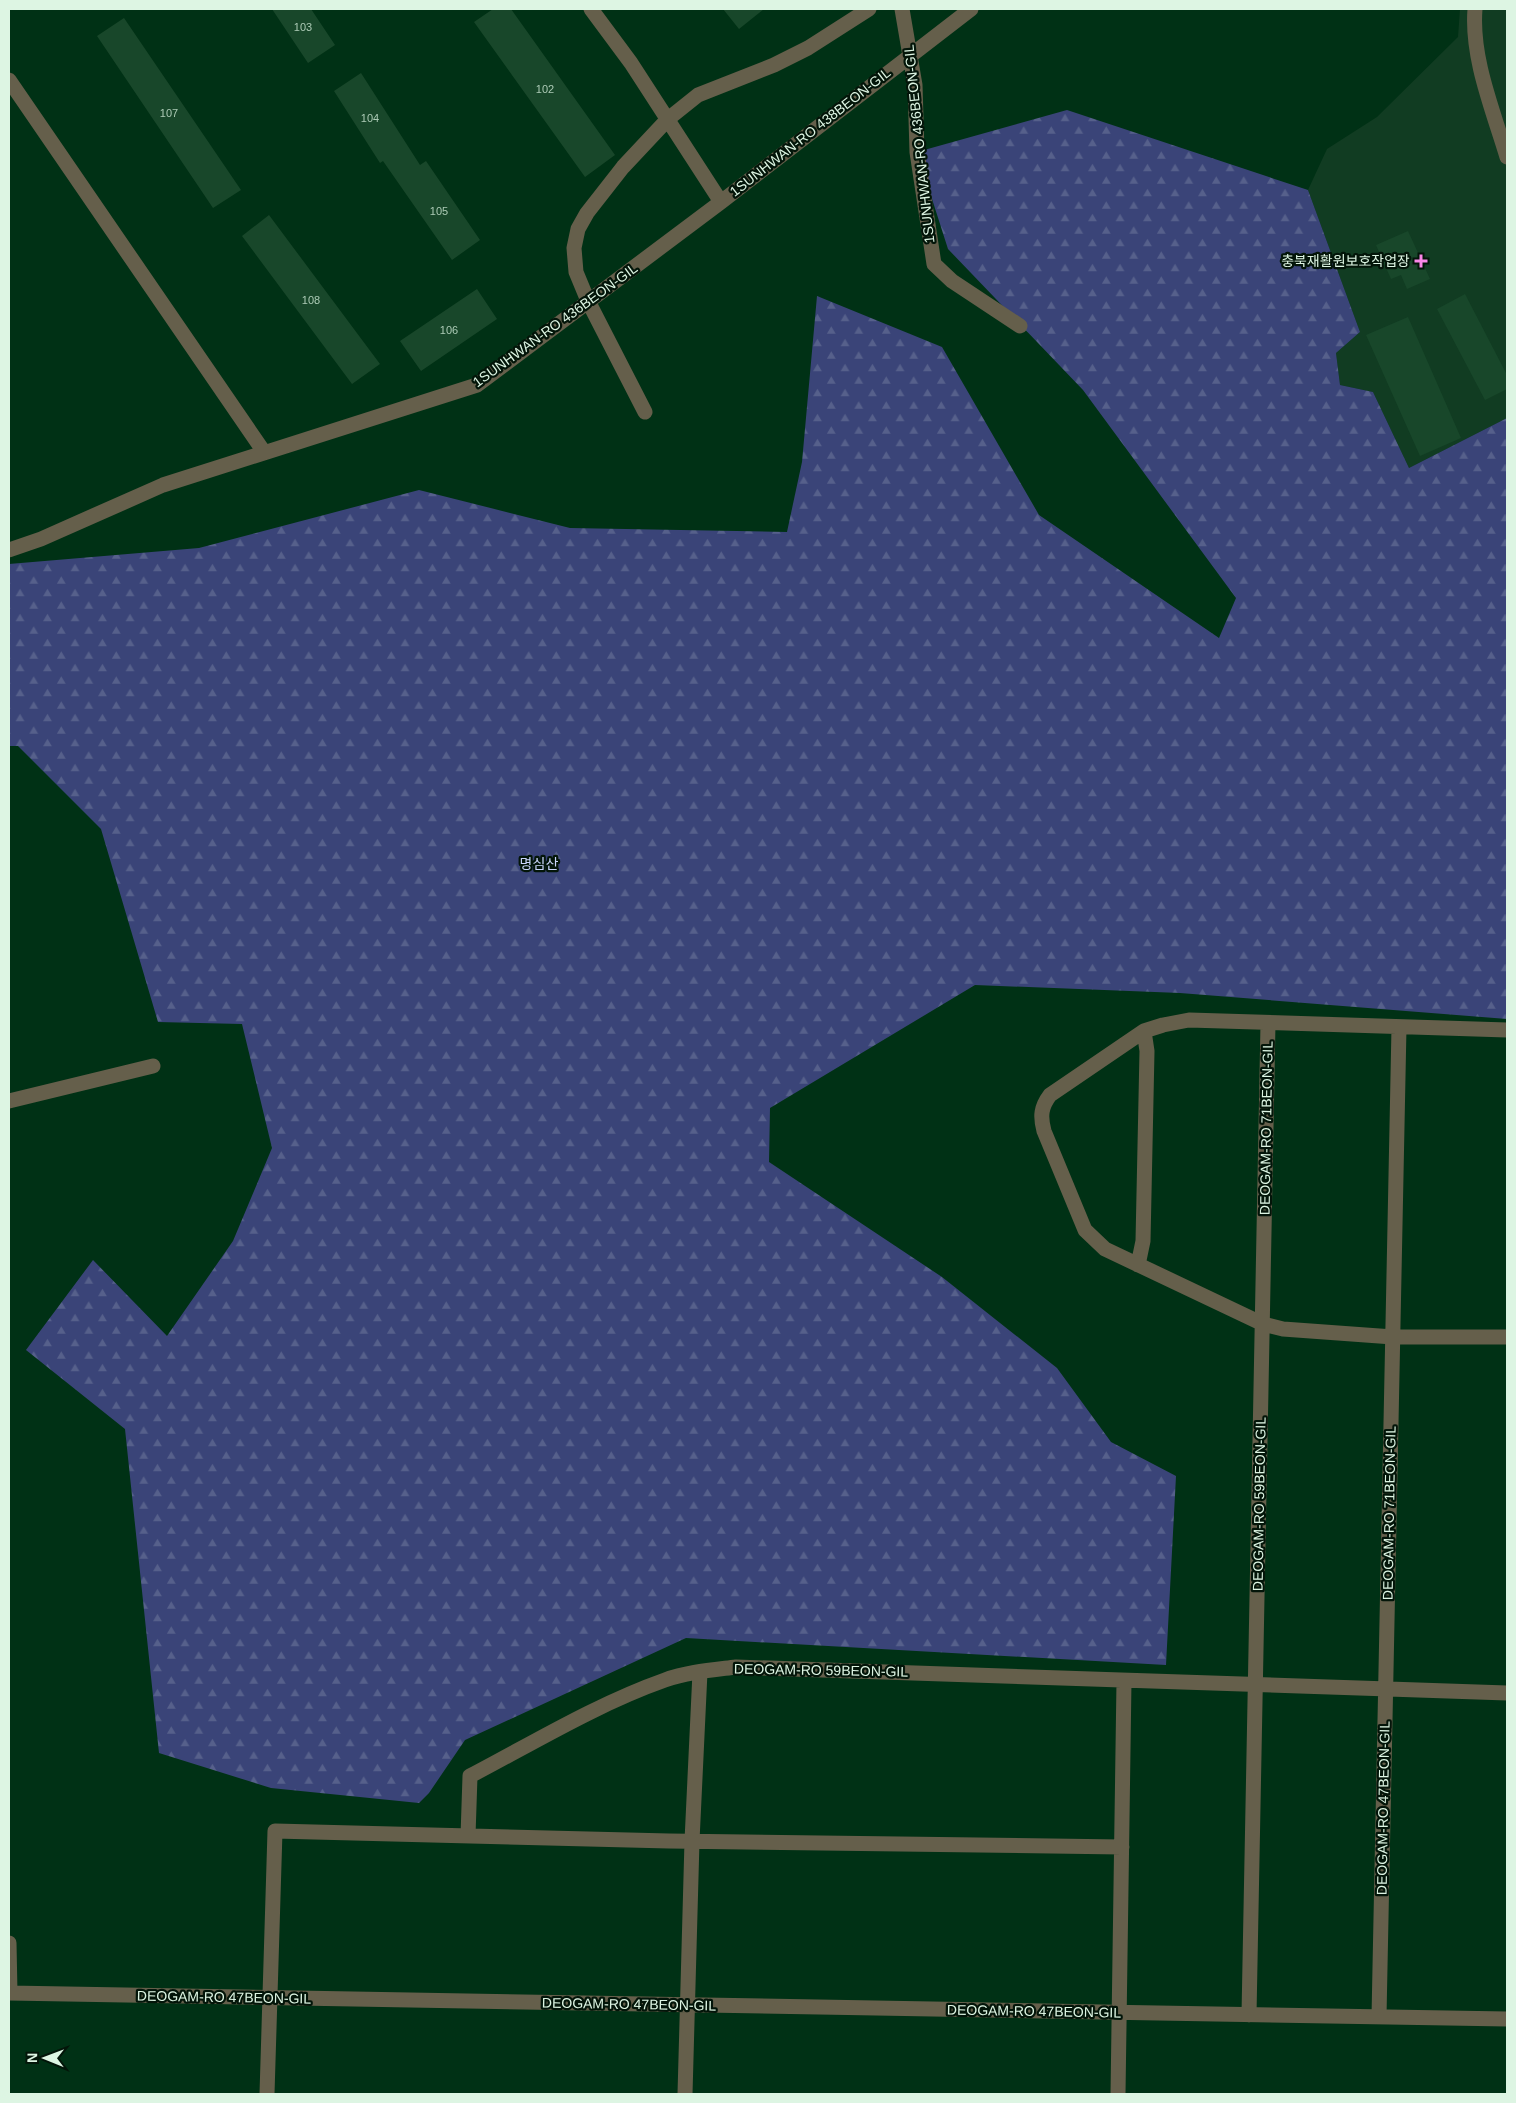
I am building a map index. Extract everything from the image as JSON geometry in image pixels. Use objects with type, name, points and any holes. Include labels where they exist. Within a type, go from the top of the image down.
[{"type":"street","points":[[591,9],[631,63],[721,202]]},
{"type":"street","points":[[645,412],[588,301],[576,272],[574,248],[578,229],[587,213],[623,168],[668,119],[698,95],[783,61],[808,48],[869,9]]},
{"type":"street","name":"1SUNHWAN-RO 436BEON-GIL","points":[[902,9],[915,85],[917,152],[934,264],[952,281],[1020,326]]},
{"type":"street","name":"1SUNHWAN-RO 438BEON-GIL","points":[[721,202],[971,9]]},
{"type":"street","points":[[1475,9],[1477,48],[1486,88],[1507,157]]},
{"type":"street","points":[[9,80],[264,452]]},
{"type":"street","name":"1SUNHWAN-RO 436BEON-GIL","points":[[9,550],[41,539],[162,486],[478,385],[721,202]]},
{"type":"street","name":"DEOGAM-RO 71BEON-GIL","points":[[1507,1030],[1190,1020],[1163,1025],[1144,1031],[1050,1095],[1043,1104],[1041,1118],[1044,1131],[1085,1230],[1105,1249],[1263,1324],[1283,1329],[1392,1337],[1507,1337]]},
{"type":"street","name":"DEOGAM-RO 71BEON-GIL","points":[[1263,1324],[1268,1023]]},
{"type":"street","name":"DEOGAM-RO 71BEON-GIL","points":[[1385,1688],[1399,1027]]},
{"type":"street","points":[[1138,1265],[1143,1241],[1147,1051],[1144,1031]]},
{"type":"street","points":[[9,1101],[153,1066]]},
{"type":"street","name":"DEOGAM-RO 59BEON-GIL","points":[[1256,1685],[1263,1324]]},
{"type":"street","name":"DEOGAM-RO 59BEON-GIL","points":[[468,1836],[470,1776],[599,1708],[666,1680],[700,1672],[736,1667],[1507,1693]]},
{"type":"street","points":[[685,2094],[692,1841],[700,1672]]},
{"type":"street","points":[[1118,2094],[1124,1681]]},
{"type":"street","points":[[1249,2015],[1256,1685]]},
{"type":"street","name":"DEOGAM-RO 47BEON-GIL","points":[[1379,2017],[1385,1688]]},
{"type":"street","points":[[268,2094],[275,1831],[692,1841],[1122,1846]]},
{"type":"street","points":[[9,1943],[9,1993]]},
{"type":"street","name":"DEOGAM-RO 47BEON-GIL","points":[[9,1993],[1507,2019]]},
{"type":"shaded area","name":"충북재활원보호작업장","points":[[1460,9],[1507,9],[1507,418],[1409,468],[1373,392],[1340,385],[1336,353],[1360,332],[1308,190],[1327,149],[1377,117],[1458,37]]},
{"type":"green space","name":"명심산","points":[[1067,110],[1308,190],[1360,332],[1336,353],[1340,385],[1373,392],[1409,468],[1507,418],[1507,1019],[1180,993],[975,985],[770,1108],[769,1162],[942,1277],[1057,1368],[1111,1442],[1176,1476],[1166,1665],[686,1638],[465,1740],[429,1793],[419,1803],[271,1788],[159,1753],[125,1429],[26,1350],[93,1260],[167,1336],[233,1241],[272,1148],[242,1024],[158,1022],[101,829],[18,746],[9,746],[9,564],[199,548],[419,490],[570,528],[787,532],[802,462],[817,296],[942,347],[1039,515],[1219,638],[1236,598],[1083,390],[948,249],[917,152]]},
{"type":"building","points":[[272,9],[311,9],[335,45],[308,63]]},
{"type":"building","points":[[493,9],[511,9],[615,155],[585,177],[474,22]]},
{"type":"building","points":[[723,9],[764,9],[739,29]]},
{"type":"building","points":[[124,18],[241,190],[213,208],[97,36]]},
{"type":"building","points":[[361,73],[420,165],[426,161],[480,240],[452,260],[383,161],[380,163],[334,91]]},
{"type":"building","points":[[269,215],[380,364],[352,384],[242,236]]},
{"type":"building","points":[[1408,231],[1430,279],[1407,289],[1401,275],[1391,279],[1376,245]]},
{"type":"building","points":[[477,289],[497,319],[421,371],[400,341]]},
{"type":"building","points":[[1465,294],[1507,375],[1507,389],[1485,400],[1437,309]]},
{"type":"building","points":[[1408,317],[1461,438],[1420,456],[1366,335]]},
{"type":"place","name":"충북재활원보호작업장","points":[[1421,261]]}]
